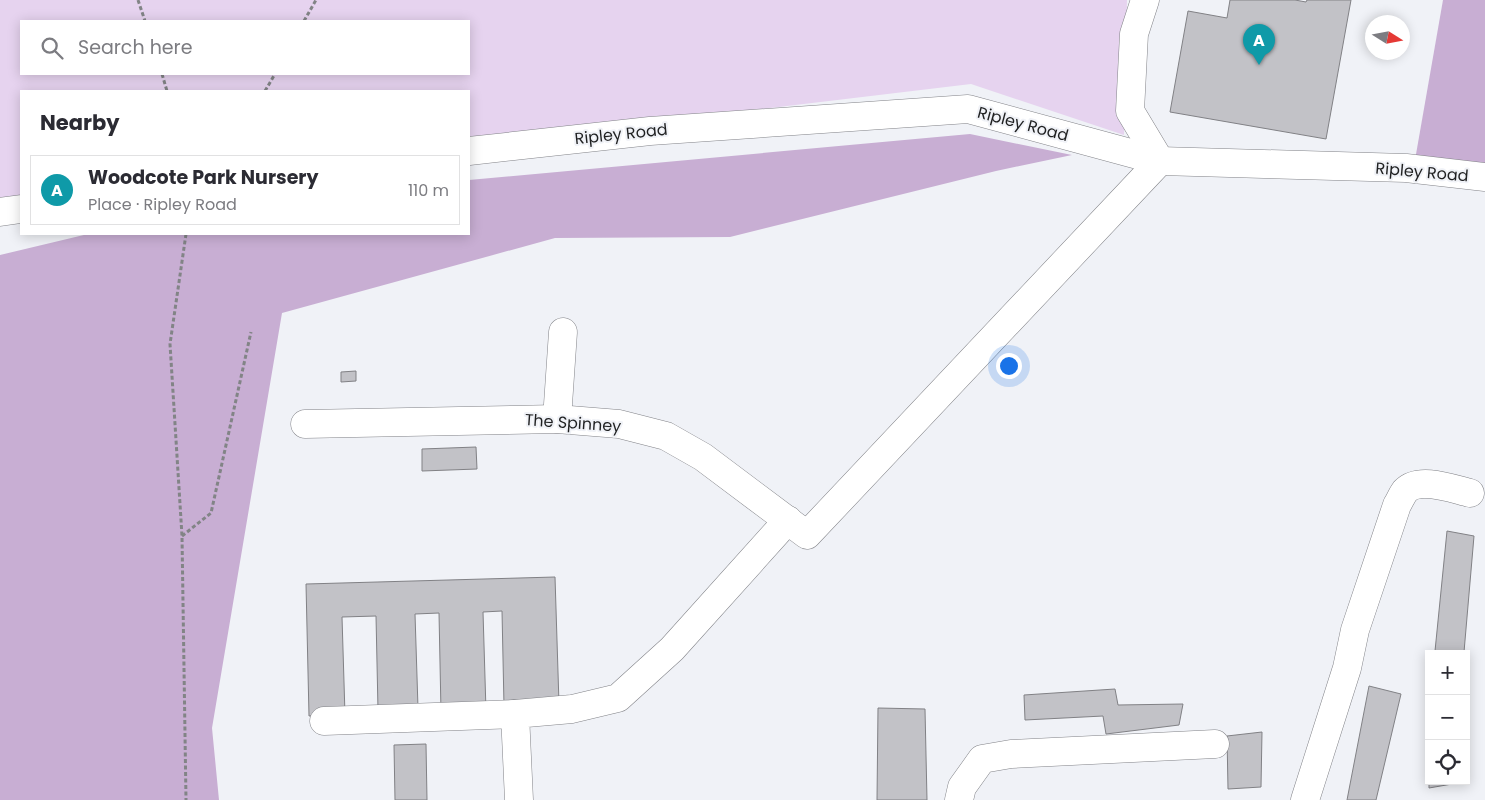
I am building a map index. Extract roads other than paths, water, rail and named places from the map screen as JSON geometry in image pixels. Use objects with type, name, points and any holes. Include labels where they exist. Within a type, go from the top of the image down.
[{"type":"street","points":[[324,721],[515,714],[572,709],[618,698],[798,528],[1160,161],[1130,111],[1134,34],[1145,0]]},
{"type":"street","name":"Ripley Road","points":[[470,151],[650,131],[968,109],[1160,161],[1406,168],[1485,177]]},
{"type":"street","points":[[0,212],[20,209]]},
{"type":"street","points":[[557,419],[563,332]]},
{"type":"street","name":"The Spinney","points":[[305,424],[557,419],[619,424],[666,436],[703,456],[798,528]]},
{"type":"street","points":[[1305,800],[1347,668],[1355,630],[1397,504],[1405,491],[1411,487],[1424,484],[1436,484],[1470,493]]},
{"type":"street","points":[[515,714],[519,800]]},
{"type":"street","points":[[959,800],[962,786],[982,760],[1011,754],[1215,744]]},
{"type":"place","name":"Woodcote Park Nursery","points":[[1259,65]]}]
